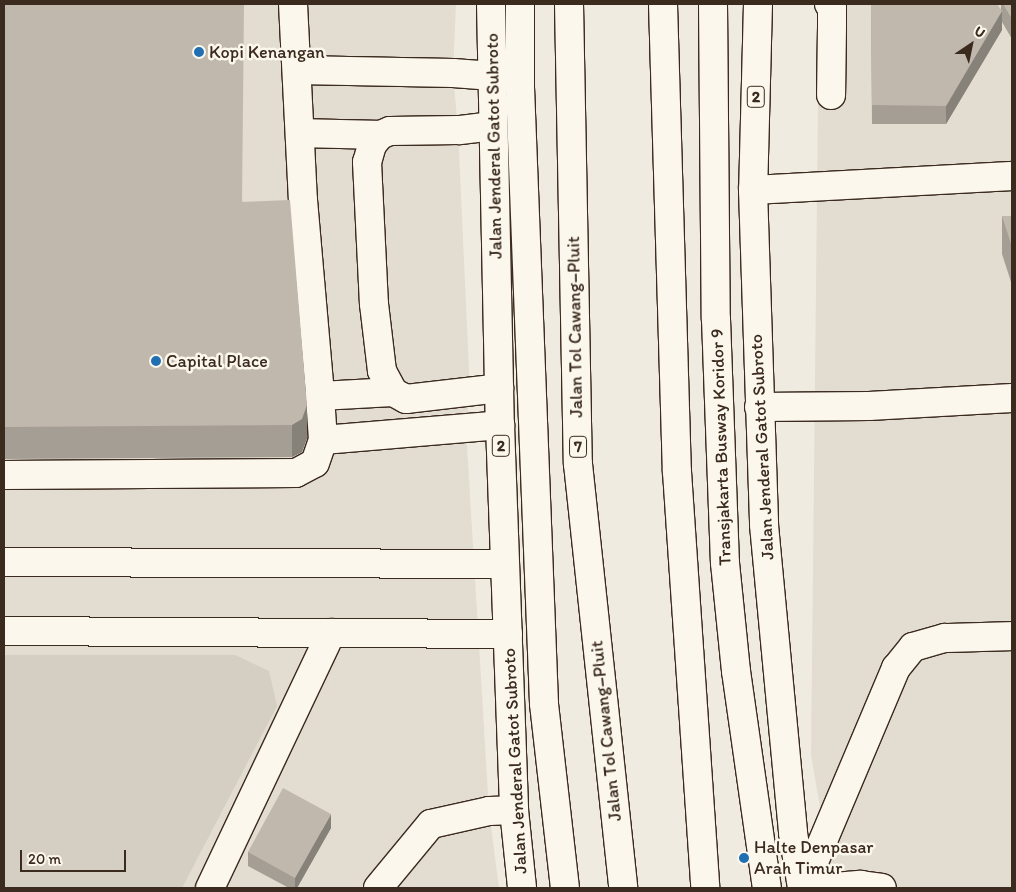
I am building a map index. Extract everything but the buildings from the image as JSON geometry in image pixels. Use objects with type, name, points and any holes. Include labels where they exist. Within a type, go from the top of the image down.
[{"type":"main road","points":[[4,475],[296,473],[315,463],[323,440],[300,133],[293,4]]},
{"type":"main road","name":"Jalan Jenderal Gatot Subroto","points":[[491,4],[498,388],[514,810],[522,888]]},
{"type":"main road","points":[[520,4],[520,86],[544,704],[564,888]]},
{"type":"main road","name":"Jalan Tol Cawang–Pluit","points":[[569,4],[578,464],[623,888]]},
{"type":"main road","points":[[663,4],[677,472],[705,888]]},
{"type":"main road","name":"Jalan Jenderal Gatot Subroto","points":[[758,4],[752,190],[764,525],[793,833],[803,888]]},
{"type":"main road","points":[[829,4],[832,7],[830,95]]},
{"type":"main road","name":"Transjakarta Busway Koridor 9","points":[[713,5],[716,318],[725,563],[736,671],[767,888]]},
{"type":"main road","points":[[297,70],[453,73],[493,76]]},
{"type":"main road","points":[[300,133],[380,135],[390,131],[458,130],[493,126]]},
{"type":"main road","points":[[380,135],[372,145],[367,162],[372,266],[382,371],[392,392]]},
{"type":"main road","points":[[752,190],[1012,176]]},
{"type":"main road","points":[[320,396],[392,392],[406,399],[498,388]]},
{"type":"main road","points":[[760,407],[860,406],[1012,398]]},
{"type":"main road","points":[[323,440],[500,425]]},
{"type":"main road","points":[[4,562],[505,564]]},
{"type":"main road","points":[[4,631],[508,634]]},
{"type":"main road","points":[[210,888],[330,633]]},
{"type":"main road","points":[[803,888],[896,668],[913,647],[945,638],[1012,636]]},
{"type":"main road","points":[[378,888],[431,824],[489,811],[514,810]]},
{"type":"main road","points":[[823,888],[860,884],[882,888]]},
{"type":"shaded area","points":[[4,4],[456,4],[453,73],[458,130],[470,392],[466,429],[489,811],[499,888],[4,888]]},
{"type":"shaded area","points":[[819,4],[1012,4],[1012,888],[834,888],[811,755]]},
{"type":"shaded area","points":[[4,655],[235,655],[269,671],[277,706],[182,888],[4,888]]},
{"type":"place","name":"Kopi Kenangan","points":[[199,52]]},
{"type":"place","name":"Capital Place","points":[[156,361]]},
{"type":"place","name":"Halte Denpasar Arah Timur","points":[[744,858]]}]
